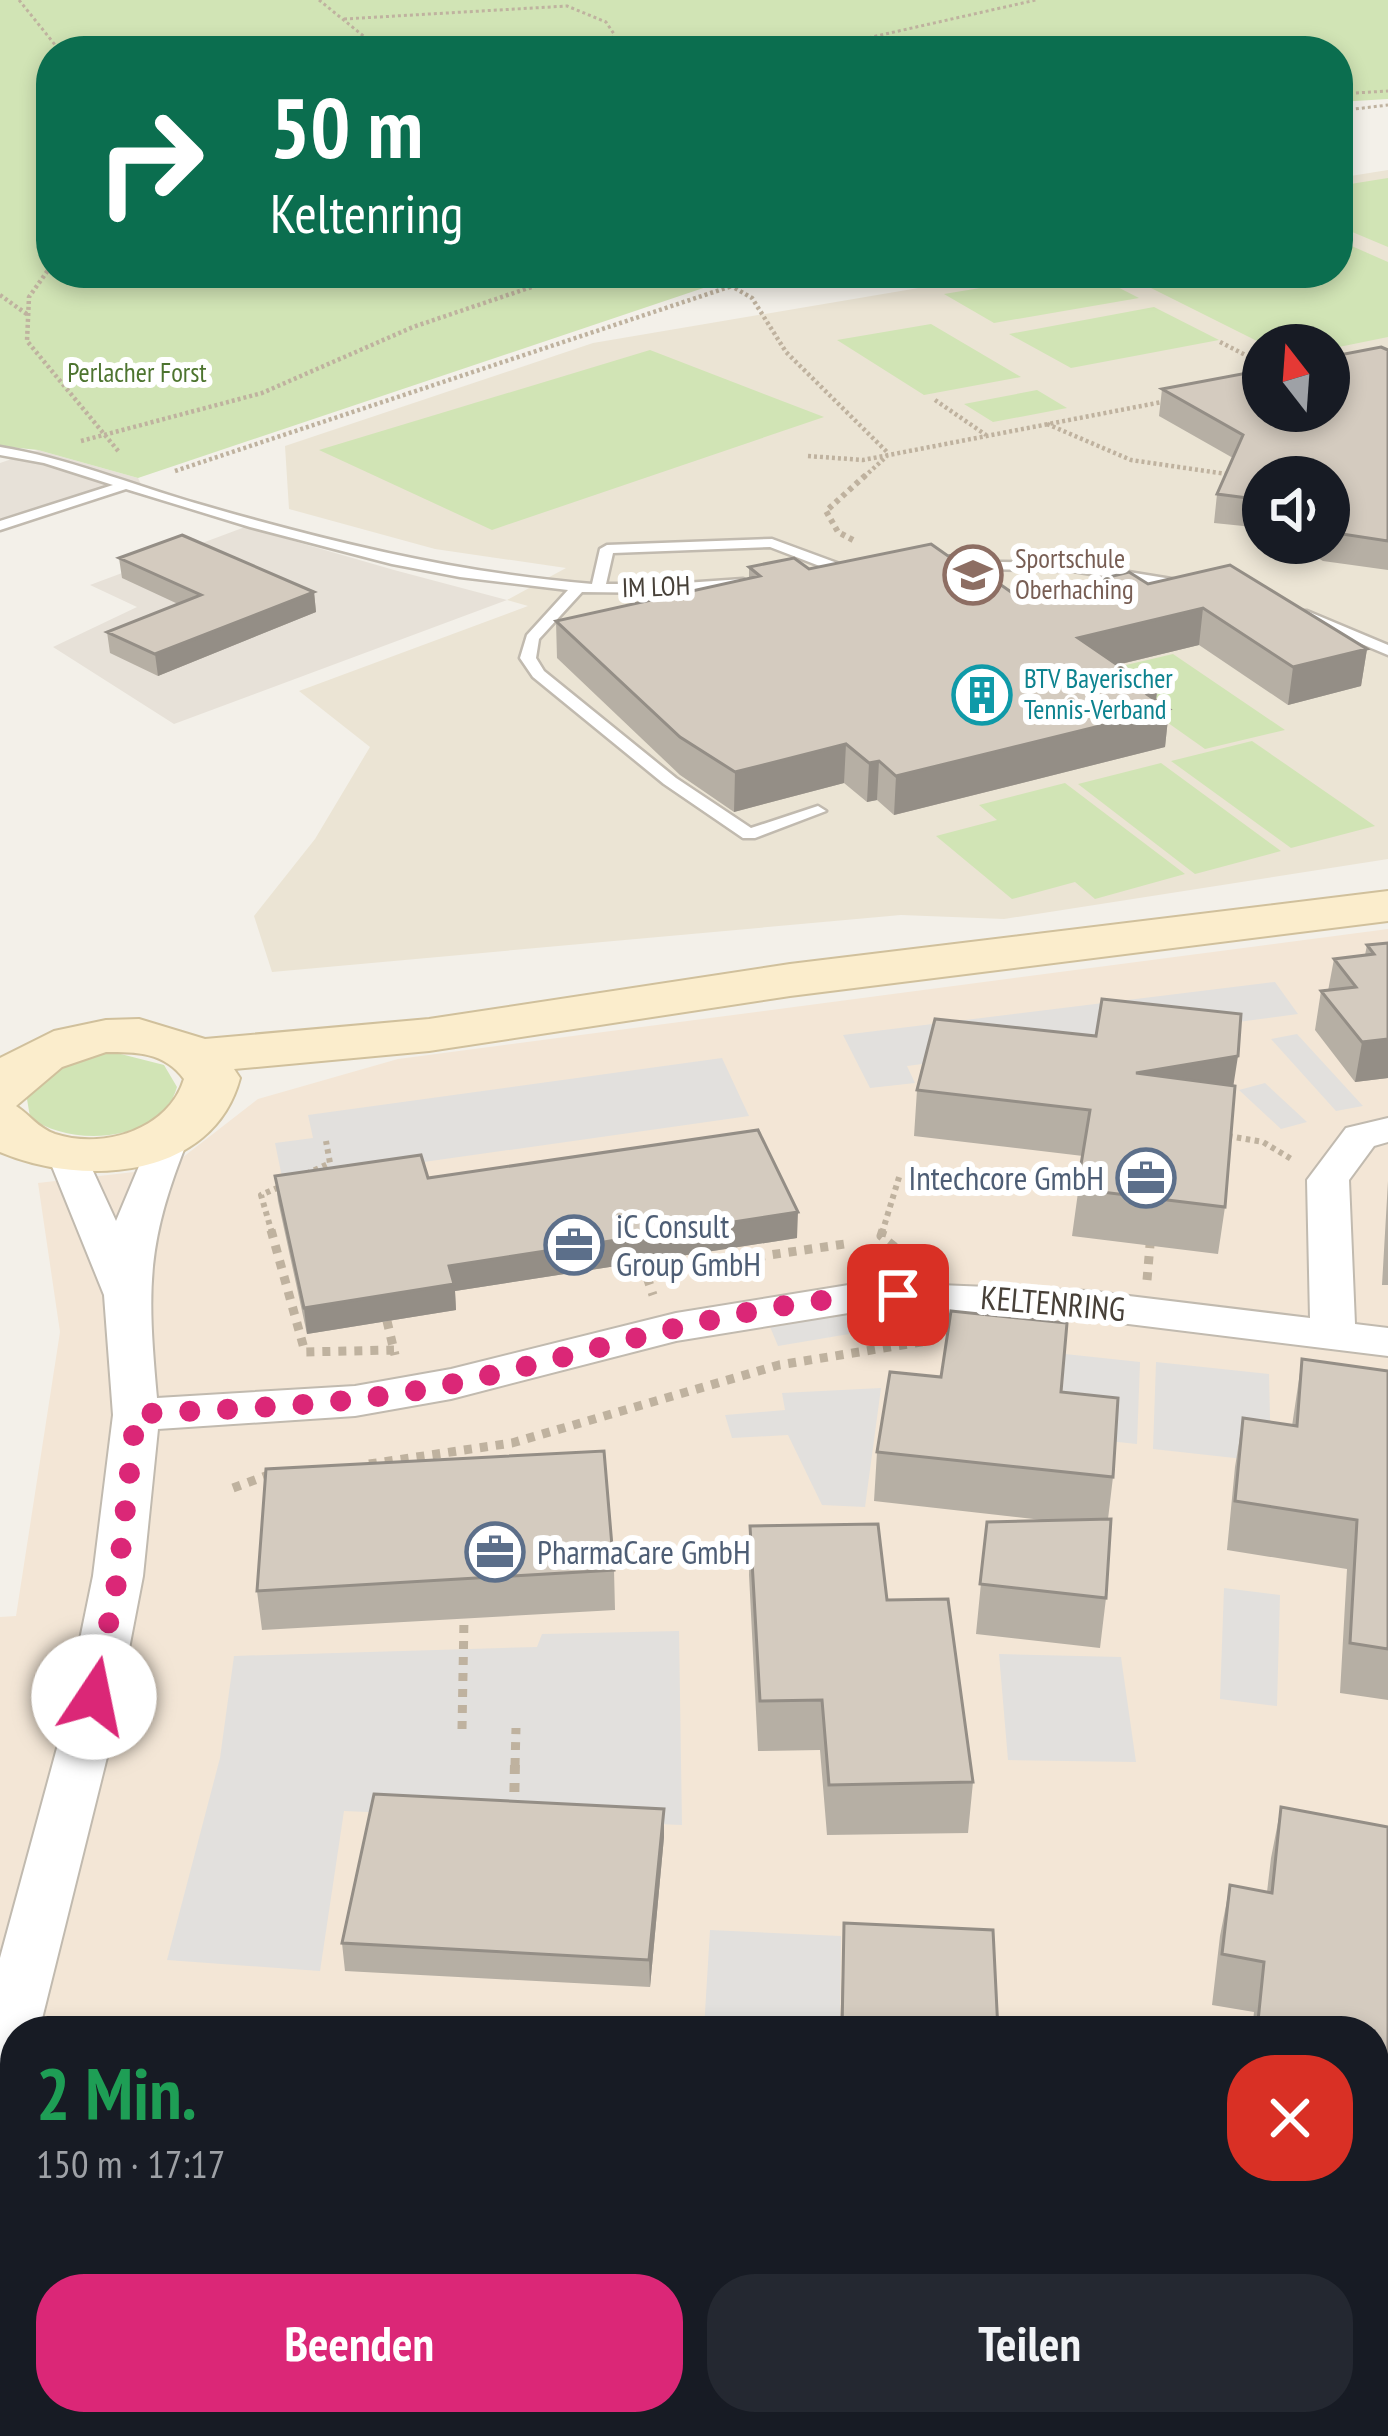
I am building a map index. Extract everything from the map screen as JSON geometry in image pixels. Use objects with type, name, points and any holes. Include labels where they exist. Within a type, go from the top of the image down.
[{"type":"main road","points":[[204,1073],[199,1115],[169,1137],[120,1153],[68,1154],[20,1140],[2,1104],[49,1051],[103,1037],[157,1039],[204,1073],[790,980],[1388,906]]},
{"type":"street","points":[[1333,1334],[1328,1180],[1360,1137],[1388,1130]]},
{"type":"street","points":[[14,2016],[86,1737],[118,1576],[136,1414],[126,1295],[140,1209],[169,1137]]},
{"type":"street","points":[[68,1154],[126,1295]]},
{"type":"street","name":"KELTENRING","points":[[136,1414],[355,1401],[451,1384],[676,1328],[867,1296],[1088,1305],[1388,1342]]},
{"type":"lane","name":"IM LOH","points":[[0,451],[388,563],[577,589],[770,580]]},
{"type":"lane","points":[[0,526],[123,486]]},
{"type":"lane","points":[[598,588],[607,549],[772,543],[842,570]]},
{"type":"lane","points":[[902,566],[1073,567],[1218,592]]},
{"type":"lane","points":[[806,575],[862,569]]},
{"type":"lane","points":[[577,589],[539,628],[528,658],[538,674],[720,817],[749,834],[818,812]]},
{"type":"lane","points":[[675,607],[695,603]]},
{"type":"lane","points":[[1287,609],[1388,650]]},
{"type":"lane","points":[[539,628],[576,628]]},
{"type":"path","points":[[19,0],[48,36]]},
{"type":"path","points":[[319,0],[364,36]]},
{"type":"path","points":[[556,5],[564,0]]},
{"type":"path","points":[[876,36],[1036,0]]},
{"type":"path","points":[[344,19],[556,5],[580,8],[606,22],[614,36]]},
{"type":"path","points":[[1353,93],[1388,92]]},
{"type":"path","points":[[1353,109],[1388,105]]},
{"type":"path","points":[[36,286],[28,297],[27,341],[103,436]]},
{"type":"path","points":[[21,454],[262,393],[413,327],[518,288]]},
{"type":"path","points":[[123,486],[731,288]]},
{"type":"path","points":[[743,288],[766,314],[781,346],[889,454]]},
{"type":"path","points":[[0,296],[28,315]]},
{"type":"path","points":[[1220,342],[1242,353]]},
{"type":"path","points":[[935,400],[987,436]]},
{"type":"path","points":[[808,456],[863,460],[1176,400]]},
{"type":"path","points":[[1046,424],[1131,460],[1237,476]]},
{"type":"path","points":[[889,454],[826,511],[838,532],[902,566]]},
{"type":"path","points":[[1228,1136],[1263,1142],[1328,1180]]},
{"type":"path","points":[[326,1142],[330,1163],[261,1195],[304,1352],[394,1350]]},
{"type":"path","points":[[900,1174],[881,1236],[908,1258],[922,1261]]},
{"type":"path","points":[[646,1273],[845,1244]]},
{"type":"path","points":[[362,1464],[531,1438],[694,1385],[830,1353],[950,1340]]},
{"type":"path","points":[[233,1487],[295,1471]]},
{"type":"path","points":[[462,1729],[464,1618]]},
{"type":"path","points":[[513,1829],[516,1728]]},
{"type":"shaded area","name":"Sportschule Oberhaching","points":[[1388,170],[1388,859],[1004,919],[901,915],[272,972],[254,916],[315,839],[370,747],[299,691],[528,606],[507,600],[566,568],[435,549],[289,509],[285,446],[593,343],[918,288],[1353,288],[1353,176]]},
{"type":"shaded area","points":[[38,450],[138,478],[141,484],[0,531],[0,463]]},
{"type":"shaded area","points":[[245,527],[507,600],[174,724],[53,647],[137,607],[90,585]]},
{"type":"shaded area","points":[[1388,929],[1388,2016],[0,2016],[0,1617],[16,1616],[60,1332],[38,1183],[169,1168],[258,1099],[398,1059]]},
{"type":"shaded area","points":[[1275,982],[1298,1014],[907,1066],[915,1083],[870,1088],[843,1035]]},
{"type":"shaded area","points":[[1297,1034],[1363,1106],[1336,1111],[1271,1039]]},
{"type":"shaded area","points":[[722,1058],[749,1116],[283,1182],[275,1143],[313,1138],[308,1115]]},
{"type":"shaded area","points":[[1265,1083],[1307,1122],[1281,1129],[1239,1090]]},
{"type":"shaded area","points":[[844,1310],[855,1333],[778,1346],[768,1322]]},
{"type":"shaded area","points":[[1065,1354],[1140,1362],[1137,1444],[1060,1436]]},
{"type":"shaded area","points":[[1156,1362],[1269,1374],[1271,1462],[1153,1449]]},
{"type":"shaded area","points":[[881,1388],[865,1507],[822,1505],[788,1435],[732,1438],[725,1415],[785,1410],[782,1393]]},
{"type":"shaded area","points":[[1224,1588],[1280,1595],[1277,1706],[1220,1699]]},
{"type":"shaded area","points":[[679,1631],[682,1825],[344,1811],[320,1971],[167,1960],[220,1758],[234,1656],[537,1647],[542,1634]]},
{"type":"shaded area","points":[[999,1654],[1121,1657],[1136,1762],[1008,1760]]},
{"type":"shaded area","points":[[710,1930],[841,1936],[840,2016],[705,2016]]},
{"type":"green space","name":"Perlacher Forst","points":[[0,0],[1388,0],[1388,99],[1353,101],[1353,36],[36,36],[36,288],[703,288],[138,478],[38,450],[0,446]]},
{"type":"green space","points":[[1388,178],[1388,247],[1353,232],[1353,184]]},
{"type":"green space","points":[[1353,247],[1388,262],[1388,337],[1350,345],[1350,324],[1242,324],[1242,334],[1151,288],[1353,288]]},
{"type":"green space","points":[[980,288],[1119,288],[1139,298],[994,323],[944,294]]},
{"type":"green space","points":[[1154,307],[1219,340],[1071,368],[1009,334]]},
{"type":"green space","points":[[931,324],[1021,377],[924,395],[837,340]]},
{"type":"green space","points":[[650,350],[824,417],[492,530],[319,450]]},
{"type":"green space","points":[[1037,390],[1067,408],[993,422],[964,404]]},
{"type":"green space","points":[[1173,654],[1285,730],[1205,749],[1096,672]]},
{"type":"green space","points":[[1252,741],[1375,826],[1291,848],[1171,761]]},
{"type":"green space","points":[[1161,763],[1281,851],[1195,874],[1078,784]]},
{"type":"green space","points":[[1065,783],[1185,874],[1095,899],[1075,882],[1012,899],[936,836],[997,820],[979,805]]},
{"type":"green space","points":[[109,1051],[164,1065],[177,1087],[168,1106],[153,1120],[112,1135],[90,1136],[47,1127],[30,1117],[26,1093],[41,1076],[74,1059]]},
{"type":"building","points":[[1388,350],[1388,541],[1350,535],[1350,456],[1242,456],[1242,497],[1217,494],[1243,435],[1162,389],[1242,374],[1242,432],[1350,432],[1350,353]]},
{"type":"building","points":[[182,535],[314,592],[155,654],[107,632],[201,595],[119,558]]},
{"type":"building","points":[[931,544],[948,556],[957,554],[1021,599],[1129,572],[1148,584],[1230,565],[1367,649],[1293,667],[1203,608],[1078,638],[1157,692],[1148,695],[1169,709],[896,776],[879,761],[869,763],[846,744],[735,772],[680,737],[556,621],[760,576],[749,567],[794,558],[809,569]]},
{"type":"building","points":[[1388,943],[1388,1039],[1362,1042],[1321,991],[1356,987],[1334,959],[1374,954],[1367,945]]},
{"type":"building","points":[[1102,999],[1241,1014],[1238,1056],[1136,1073],[1235,1086],[1225,1207],[1077,1189],[1090,1110],[917,1090],[935,1019],[1096,1036]]},
{"type":"building","points":[[758,1130],[798,1212],[449,1266],[454,1284],[304,1308],[275,1176],[421,1155],[428,1178]]},
{"type":"building","points":[[951,1311],[1067,1323],[1061,1392],[1118,1398],[1113,1477],[877,1452],[890,1372],[941,1377]]},
{"type":"building","points":[[1302,1359],[1388,1371],[1388,1649],[1350,1643],[1357,1520],[1235,1501],[1243,1418],[1297,1426]]},
{"type":"building","points":[[604,1451],[614,1570],[257,1591],[266,1469]]},
{"type":"building","points":[[1111,1519],[1106,1598],[980,1584],[987,1522]]},
{"type":"building","points":[[878,1524],[887,1600],[948,1599],[973,1782],[829,1785],[822,1700],[760,1701],[750,1526]]},
{"type":"building","points":[[374,1794],[664,1809],[649,1960],[342,1943]]},
{"type":"building","points":[[1281,1807],[1388,1827],[1388,2016],[1259,2016],[1264,1962],[1222,1954],[1230,1885],[1272,1893]]},
{"type":"building","points":[[844,1923],[993,1930],[997,2016],[842,2016]]},
{"type":"place","name":"Sportschule Oberhaching","points":[[973,575]]},
{"type":"place","name":"BTV Bayerischer Tennis-Verband","points":[[982,695]]},
{"type":"place","name":"Intechcore GmbH","points":[[1146,1178]]},
{"type":"place","name":"iC Consult Group GmbH","points":[[574,1245]]},
{"type":"place","name":"PharmaCare GmbH","points":[[495,1552]]},
{"type":"route","points":[[94,1697],[118,1576],[136,1414],[355,1401],[451,1384],[775,1308],[898,1295]]}]
